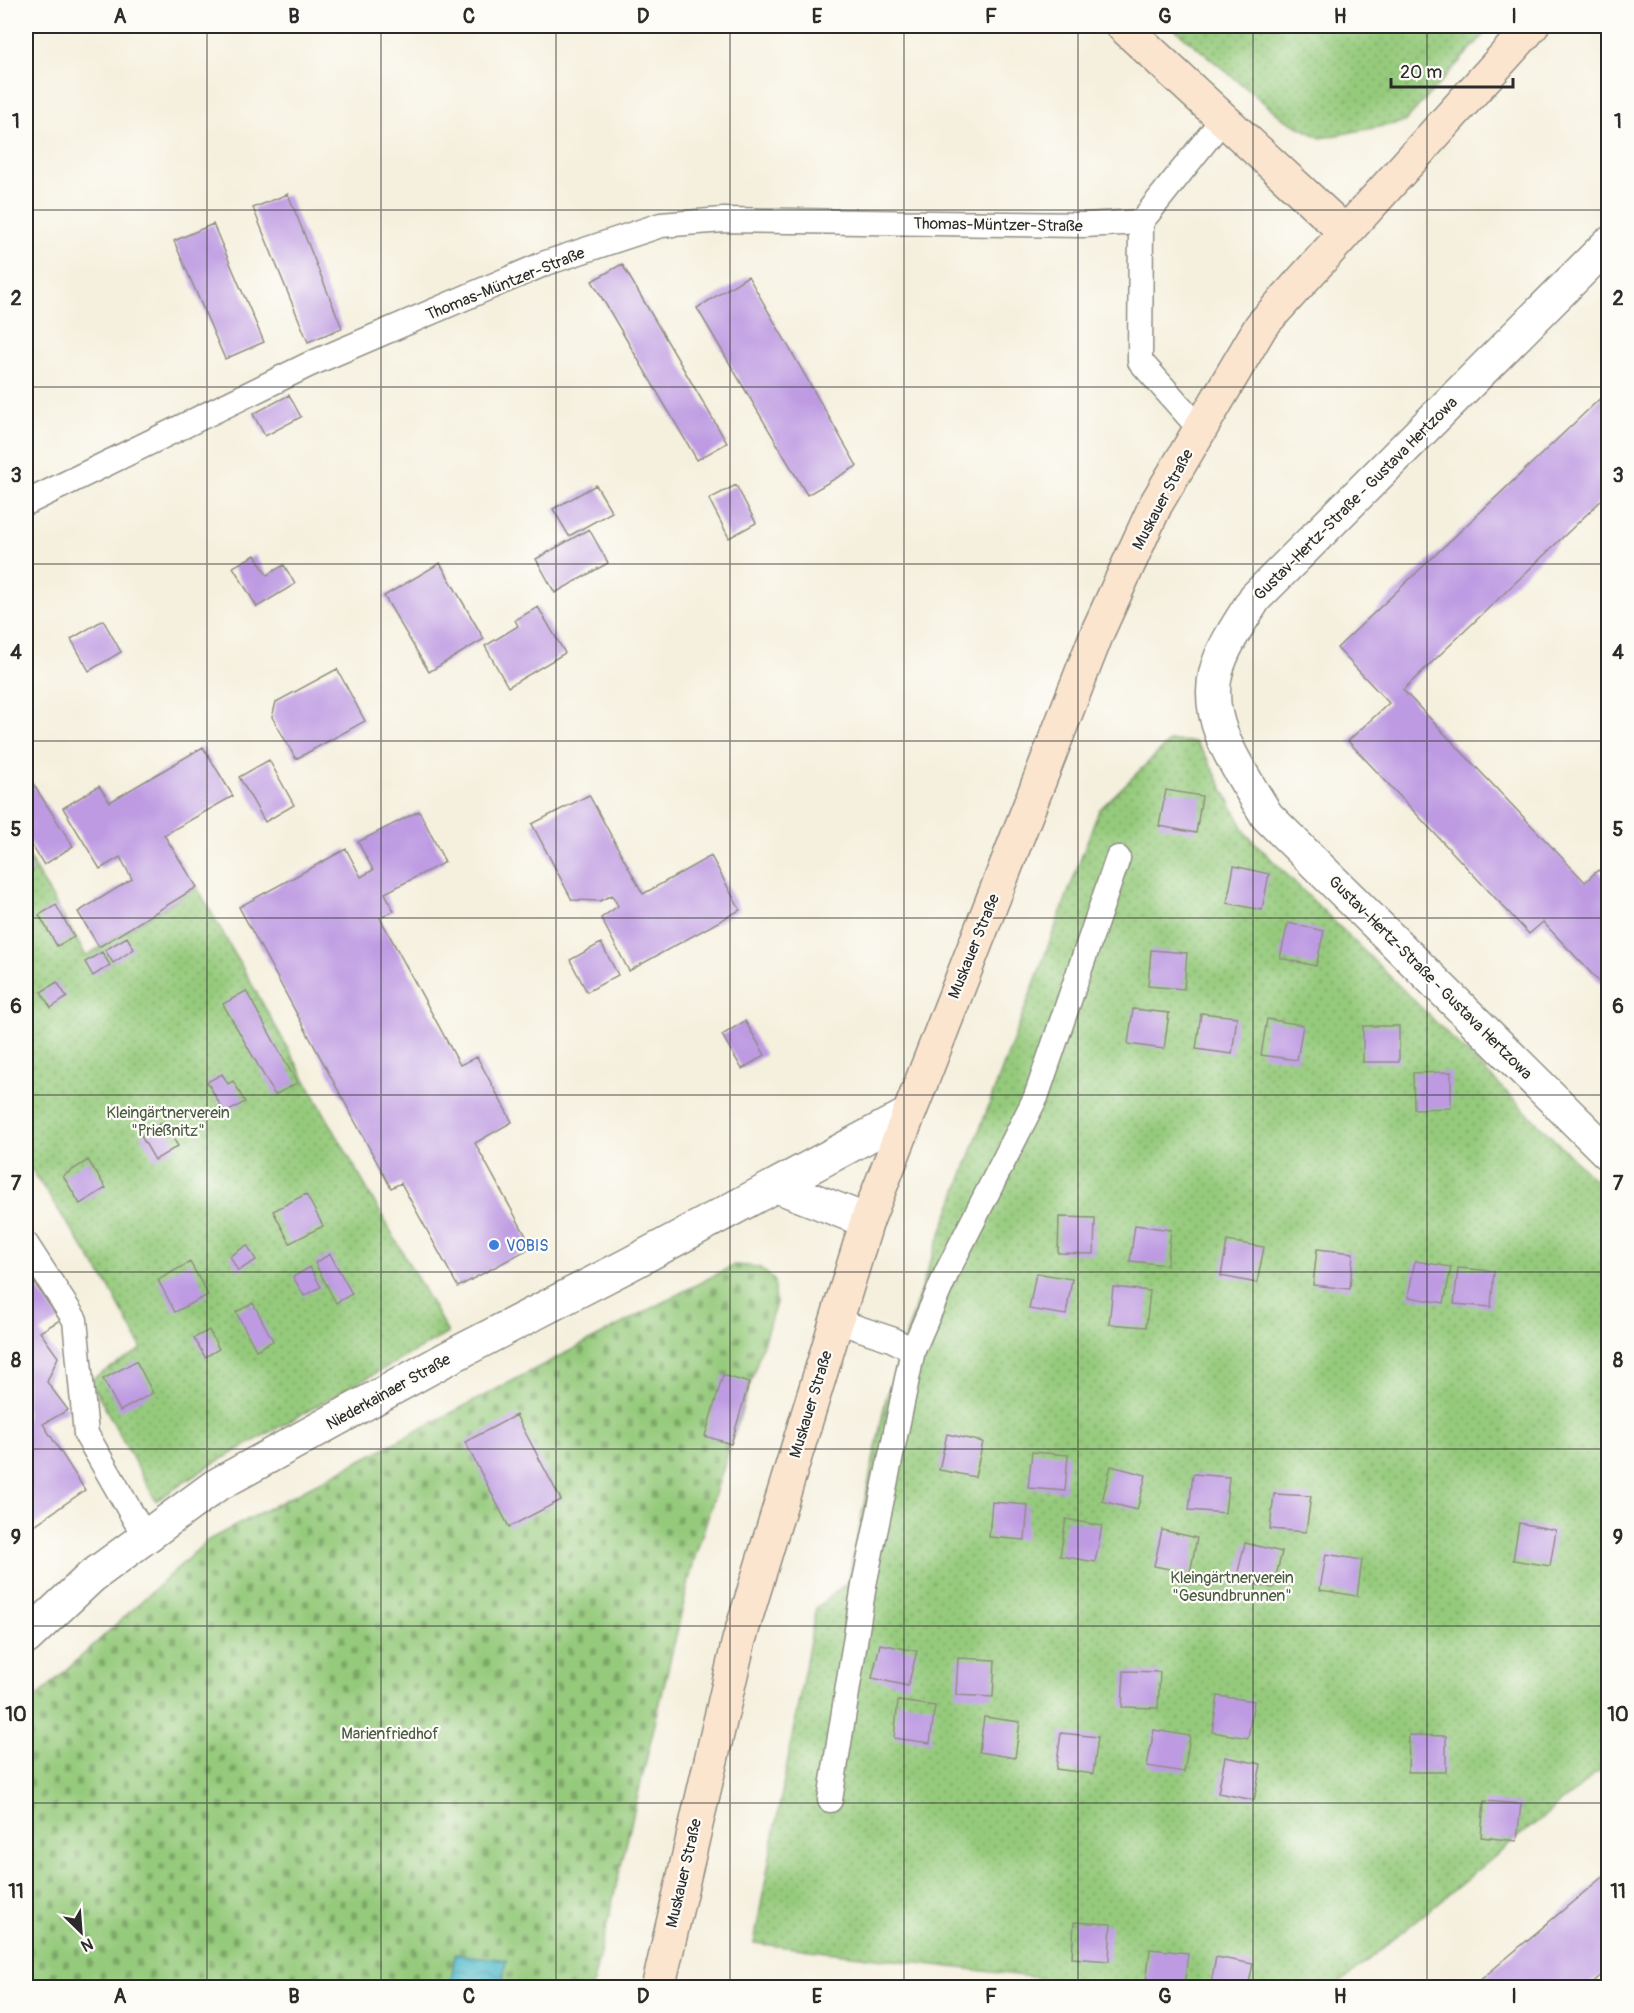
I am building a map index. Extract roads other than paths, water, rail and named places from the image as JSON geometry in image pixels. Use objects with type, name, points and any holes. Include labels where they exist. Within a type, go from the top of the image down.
[{"type":"street","points":[[1123,26],[1344,231]]},
{"type":"street","name":"Muskauer Straße","points":[[658,1988],[739,1640],[834,1320],[905,1116],[1098,631],[1156,504],[1261,326],[1344,231],[1532,26]]},
{"type":"street","name":"Gustav-Hertz-Straße - Gustava Hertzowa","points":[[1608,244],[1255,598],[1228,643],[1216,672],[1213,706],[1229,751],[1267,816],[1608,1153]]},
{"type":"street","name":"Niederkainaer Straße","points":[[26,1638],[91,1577],[225,1480],[446,1359],[777,1186],[905,1116]]},
{"type":"street","points":[[777,1186],[867,1221]]},
{"type":"lane","points":[[1200,429],[1140,361],[1141,222],[1223,119]]},
{"type":"lane","name":"Thomas-Müntzer-Straße","points":[[26,503],[308,365],[546,263],[661,225],[723,220],[1084,225],[1141,222]]},
{"type":"lane","points":[[830,1800],[864,1585],[913,1350],[946,1272],[1036,1097],[1118,858]]},
{"type":"lane","points":[[26,1244],[75,1320],[86,1434],[146,1537]]},
{"type":"lane","points":[[834,1320],[891,1339],[913,1350]]},
{"type":"water","points":[[455,1954],[506,1960],[502,1987],[450,1987]]},
{"type":"place","name":"VOBIS","points":[[494,1245]]},
{"type":"park label","name":"Kleingärtnerverein \"Prießnitz\"","points":[[168,1121]]},
{"type":"park label","name":"Kleingärtnerverein \"Gesundbrunnen\"","points":[[1232,1586]]},
{"type":"park label","name":"Marienfriedhof","points":[[390,1733]]}]
